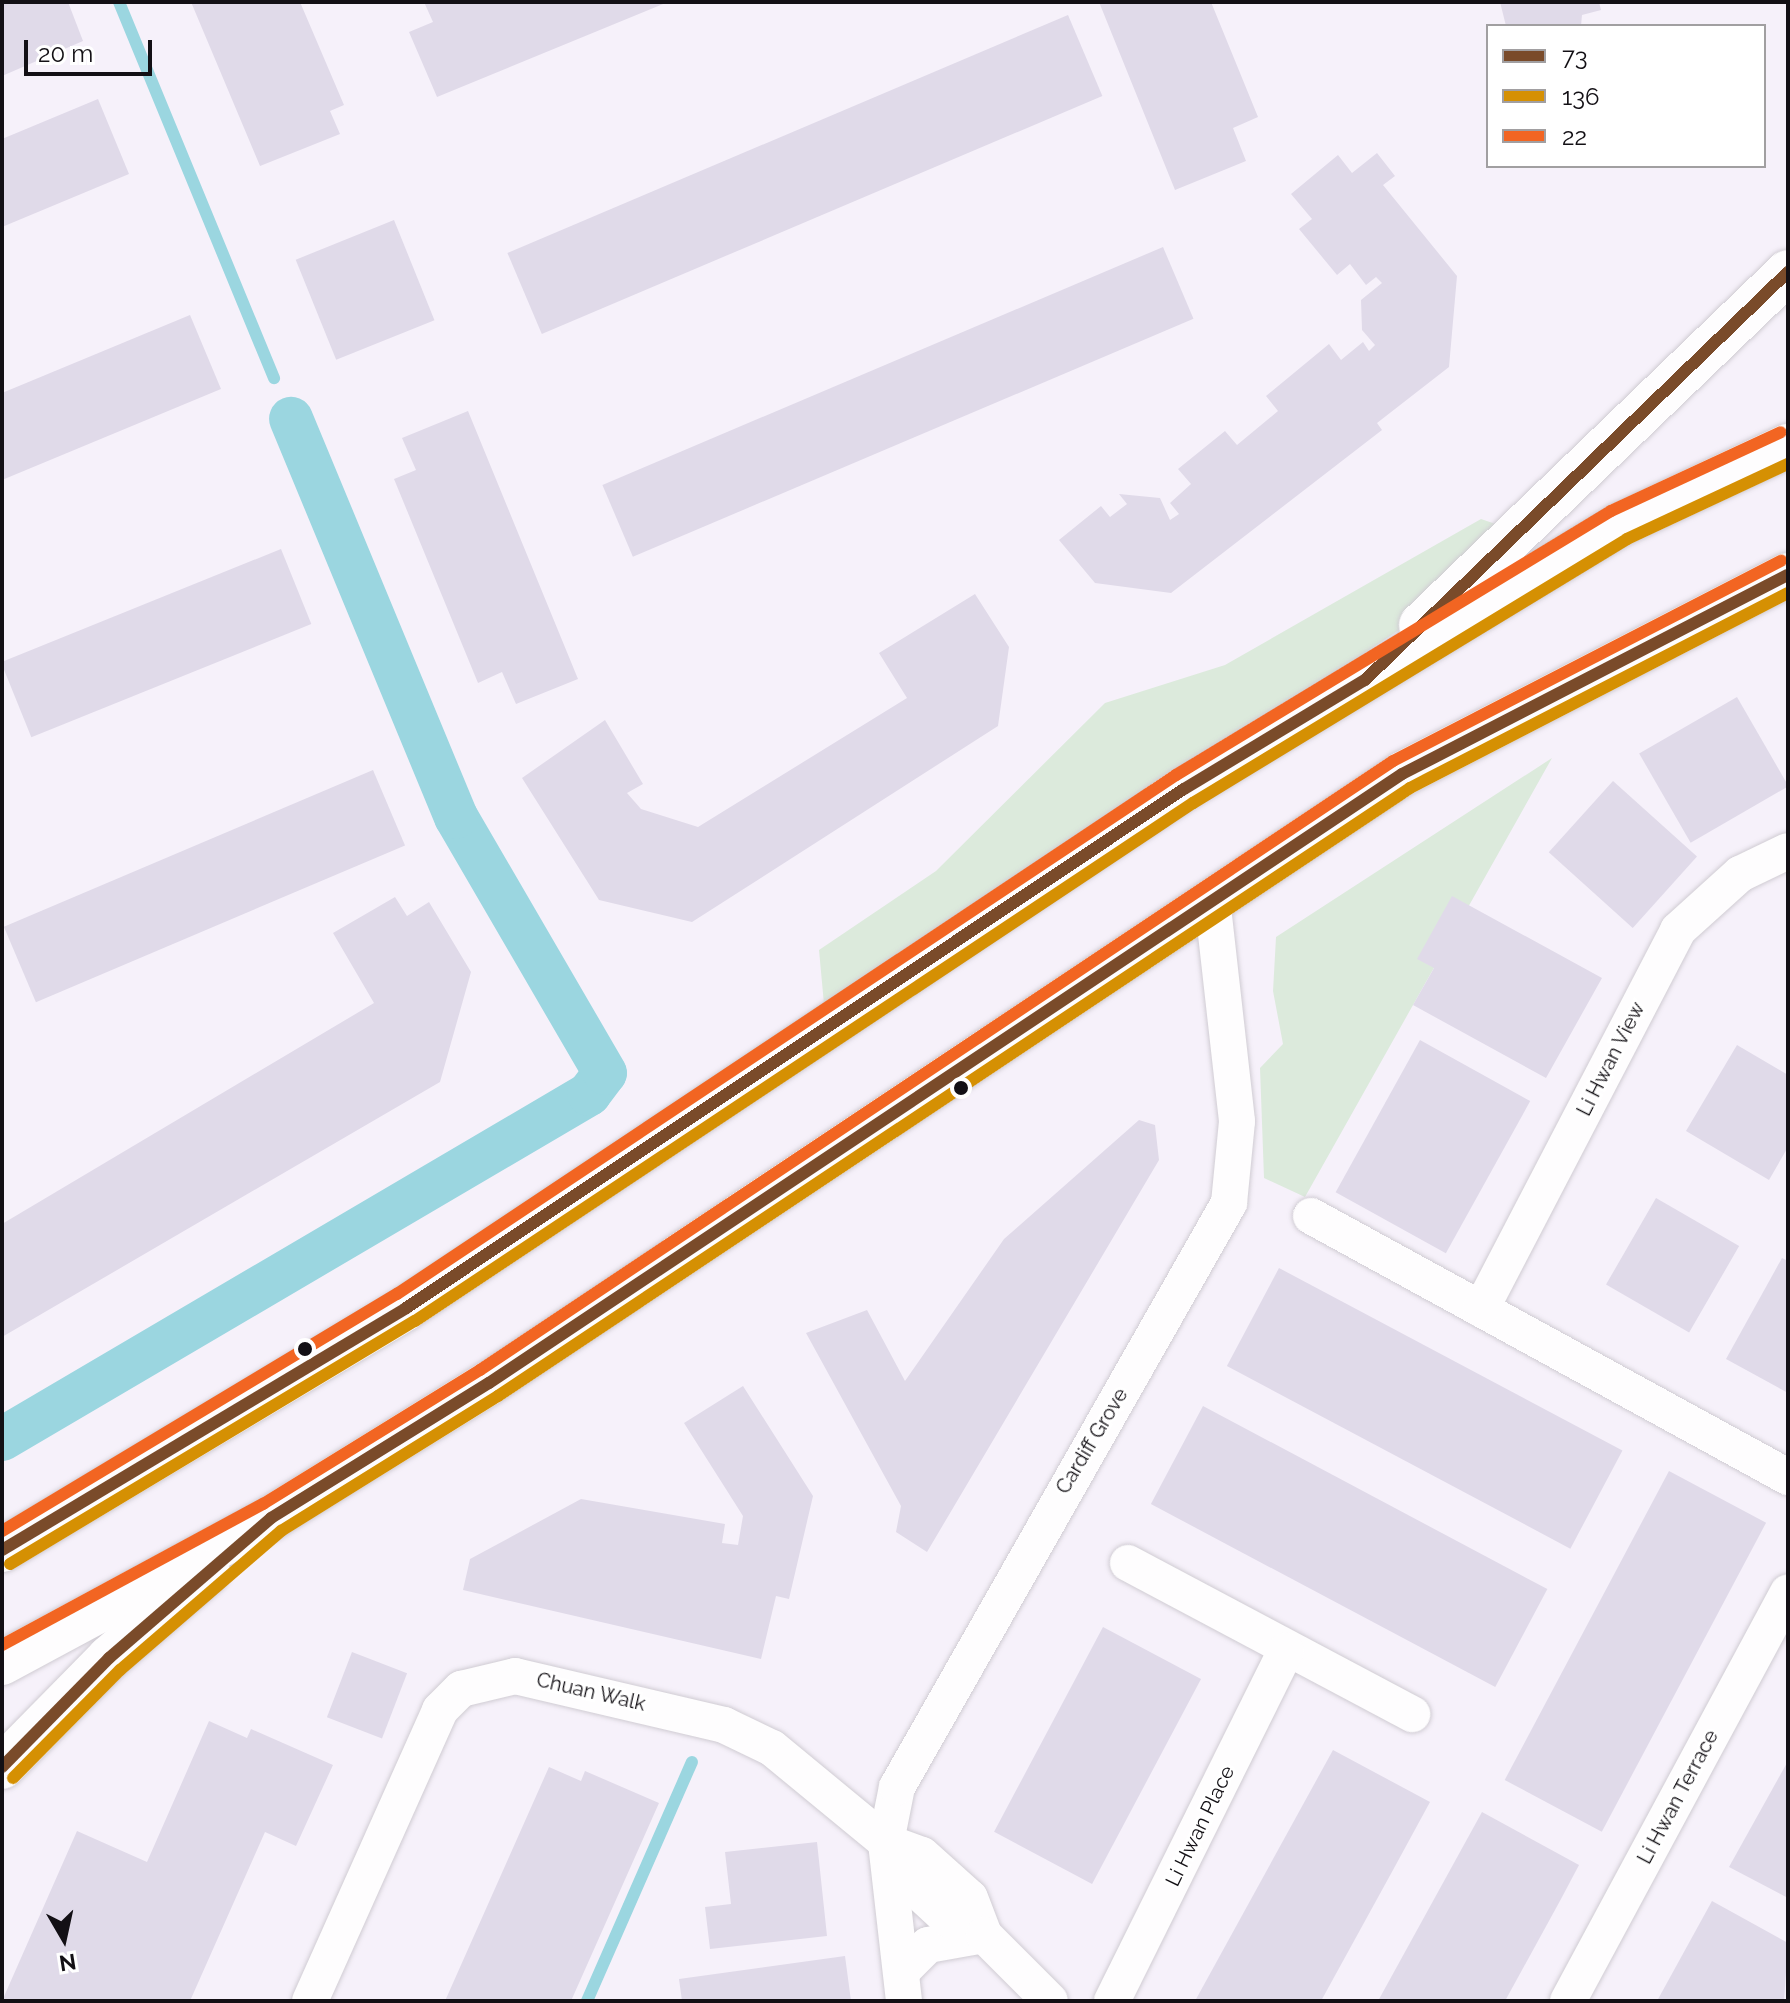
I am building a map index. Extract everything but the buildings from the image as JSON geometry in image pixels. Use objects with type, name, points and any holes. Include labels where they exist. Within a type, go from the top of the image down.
[{"type":"main road","points":[[1365,680],[1788,272]]},
{"type":"main road","points":[[2,1550],[406,1308],[1184,789],[1619,525],[1788,446]]},
{"type":"main road","points":[[2,1663],[271,1518],[489,1383],[1402,774],[1788,575]]},
{"type":"main road","points":[[2,1767],[109,1658],[271,1518]]},
{"type":"street","name":"Li Hwan View","points":[[1481,1309],[1678,930],[1740,874],[1788,851]]},
{"type":"street","name":"Cardiff Grove","points":[[904,1985],[886,1842],[897,1787],[988,1615],[1229,1203],[1237,1121],[1212,898]]},
{"type":"street","points":[[1311,1216],[1788,1477]]},
{"type":"street","points":[[1128,1563],[1286,1651],[1412,1714]]},
{"type":"street","name":"Li Hwan Terrace","points":[[1568,2001],[1788,1592]]},
{"type":"street","name":"Li Hwan Place","points":[[1112,2001],[1286,1651]]},
{"type":"street","name":"Chuan Walk","points":[[310,2001],[430,1728],[451,1698],[476,1683],[535,1677],[748,1734],[886,1842]]},
{"type":"street","points":[[886,1842],[908,1882],[949,1920],[984,1935],[1050,2001]]},
{"type":"street","name":"Cardiff Grove","points":[[904,1985],[928,1945],[984,1935]]},
{"type":"green space","points":[[1481,519],[1536,538],[825,1015],[819,950],[936,871],[1105,703],[1225,665]]},
{"type":"green space","points":[[1552,758],[1305,1197],[1264,1178],[1260,1068],[1283,1044],[1273,991],[1276,937]]},
{"type":"waterway","points":[[119,2],[274,378]]},
{"type":"waterway","points":[[2,1439],[589,1094],[605,1073],[456,817],[291,419]]},
{"type":"waterway","points":[[587,2001],[692,1762]]},
{"type":"transit line","name":"73","points":[[2,1550],[406,1308],[1184,789],[1365,680],[1788,272]]},
{"type":"transit line","name":"22","points":[[2,1531],[397,1294],[1176,775],[1611,511],[1781,432]]},
{"type":"transit line","name":"136","points":[[10,1564],[415,1321],[1193,803],[1627,539],[1788,464]]},
{"type":"transit line","name":"22","points":[[2,1645],[263,1504],[480,1370],[1393,761],[1781,561]]},
{"type":"transit line","name":"73","points":[[2,1767],[109,1658],[271,1518],[489,1383],[1402,774],[1788,575]]},
{"type":"transit line","name":"136","points":[[13,1778],[120,1670],[281,1531],[498,1396],[1410,788],[1788,593]]}]
